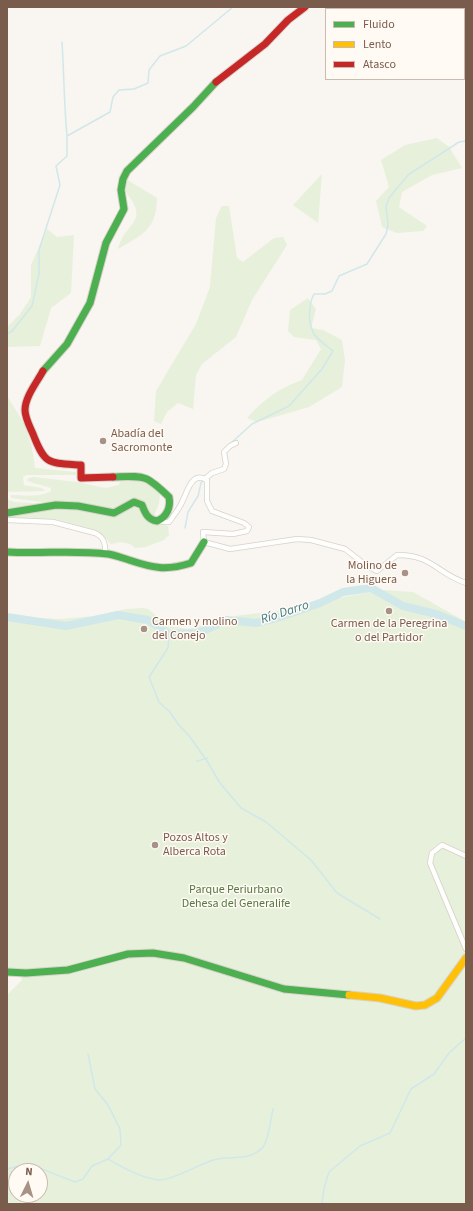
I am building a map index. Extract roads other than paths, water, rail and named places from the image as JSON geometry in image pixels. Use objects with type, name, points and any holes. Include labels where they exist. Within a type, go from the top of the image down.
[{"type":"street","points":[[158,519],[167,514],[170,501],[168,494],[150,480],[139,476],[119,478],[81,478],[81,465],[62,464],[49,461],[41,455],[37,450],[26,417],[27,401],[45,367],[67,344],[90,304],[106,243],[122,214],[123,199],[121,190],[123,179],[127,171],[193,107],[214,82],[265,44],[288,20],[305,7]]},
{"type":"street","points":[[7,513],[56,505],[78,506],[114,512],[134,502],[142,505],[148,517],[158,519],[163,522],[169,522],[183,502],[192,481],[198,477],[206,478],[212,473],[224,469],[226,464],[224,452],[236,443]]},
{"type":"street","points":[[7,552],[30,554],[70,551],[117,556],[153,568],[179,567],[191,562],[204,542],[203,532],[233,534],[249,530],[244,523],[217,513],[209,508],[207,501],[208,482],[206,478]]},
{"type":"street","points":[[7,520],[53,522],[95,532],[100,535],[104,542],[104,554]]},
{"type":"street","points":[[204,542],[238,549],[262,544],[311,540],[348,551],[366,566],[377,571],[397,555],[421,557],[452,578],[466,583]]},
{"type":"street","points":[[466,856],[442,845],[432,853],[430,863],[466,949]]},
{"type":"street","points":[[7,972],[26,973],[68,970],[139,953],[172,955],[284,989],[380,998],[416,1006],[425,1005],[437,998],[466,958]]},
{"type":"waterway","points":[[7,334],[12,331],[32,306],[39,274],[39,250],[60,185],[56,166],[67,156],[67,136],[110,112],[113,97],[119,90],[134,89],[148,83],[149,70],[160,56],[186,46],[233,7]]},
{"type":"waterway","points":[[62,42],[67,136]]},
{"type":"waterway","points":[[231,443],[252,424],[289,406],[322,369],[333,351],[318,338],[312,330],[310,309],[314,294],[325,294],[332,291],[339,276],[367,264],[386,234],[388,225],[386,206],[389,198],[408,175],[459,142],[466,141]]},
{"type":"waterway","points":[[185,528],[188,512],[198,496],[201,483],[204,479]]},
{"type":"waterway","name":"Río Darro","points":[[7,617],[66,626],[118,615],[148,620],[169,634],[198,633],[227,620],[256,623],[280,617],[320,603],[343,592],[371,588],[403,606],[436,614],[466,626]]},
{"type":"waterway","points":[[169,634],[168,648],[149,677],[159,702],[170,712],[178,724],[190,737],[220,783],[241,808],[266,822],[311,860],[337,893],[380,919]]},
{"type":"waterway","points":[[197,761],[208,758]]},
{"type":"waterway","points":[[322,1204],[324,1188],[329,1172],[360,1146],[390,1133],[411,1089],[434,1074],[449,1053],[466,1038]]},
{"type":"waterway","points":[[7,1169],[19,1166],[34,1166],[75,1182],[83,1179],[92,1166],[108,1159],[121,1145],[120,1129],[108,1105],[95,1089],[88,1054]]},
{"type":"waterway","points":[[108,1159],[139,1175],[152,1179],[164,1180],[213,1160],[252,1155],[258,1152],[265,1144],[273,1109]]},
{"type":"place","name":"Abadía del Sacromonte","points":[[103,441]]},
{"type":"place","name":"Molino de la Higuera","points":[[405,573]]},
{"type":"place","name":"Carmen de la Peregrina o del Partidor","points":[[389,611]]},
{"type":"place","name":"Carmen y molino del Conejo","points":[[144,629]]},
{"type":"place","name":"Pozos Altos y Alberca Rota","points":[[155,845]]},
{"type":"park label","name":"Parque Periurbano Dehesa del Generalife","points":[[236,897]]}]
